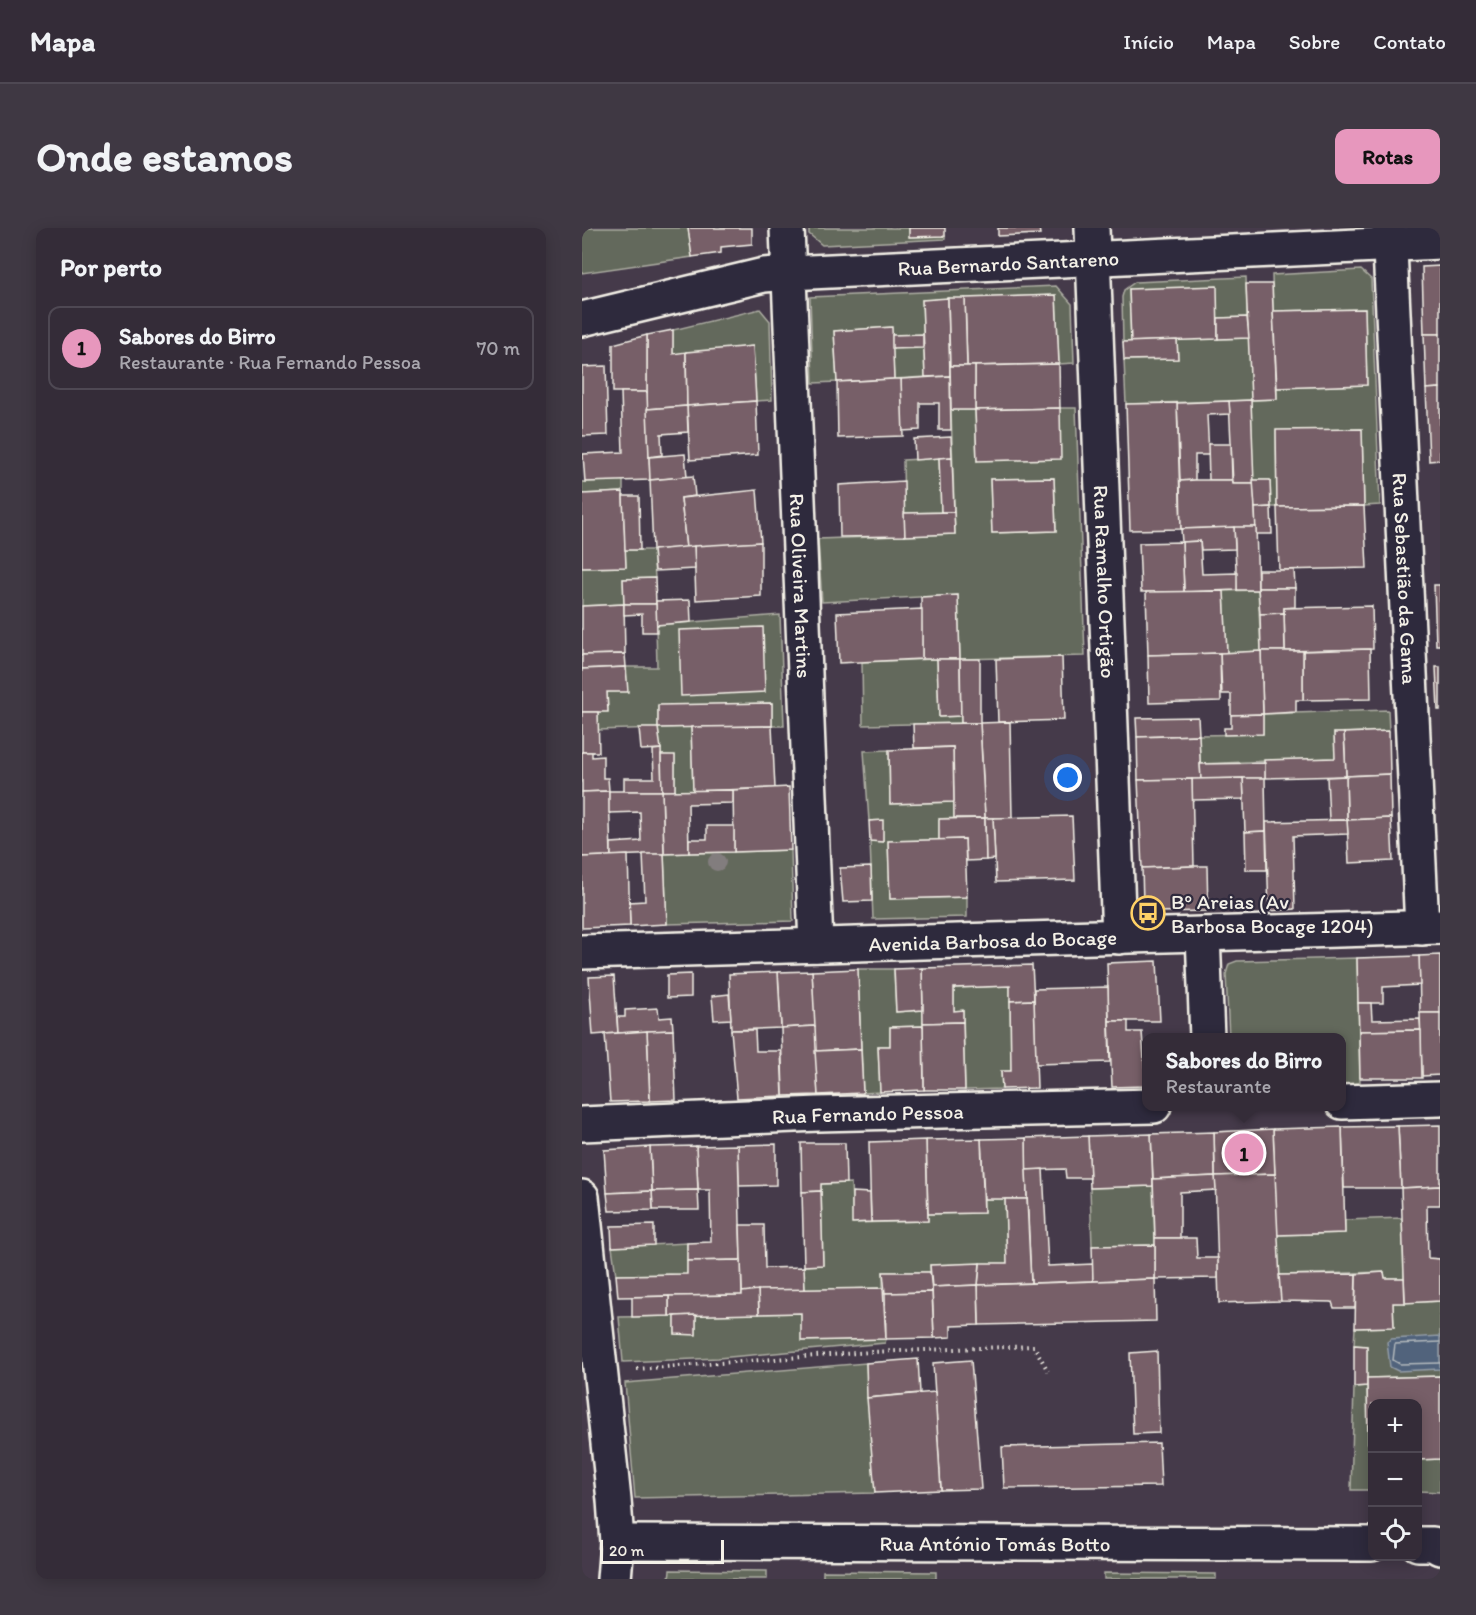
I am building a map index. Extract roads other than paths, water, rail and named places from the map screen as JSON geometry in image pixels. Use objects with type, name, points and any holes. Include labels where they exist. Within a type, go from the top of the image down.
[{"type":"street","name":"Rua Oliveira Martins","points":[[787,228],[816,945]]},
{"type":"street","name":"Rua Bernardo Santareno","points":[[582,319],[764,275],[1093,244],[1389,236],[1440,242]]},
{"type":"street","name":"Rua Sebastião da Gama","points":[[1389,236],[1431,928]]},
{"type":"street","name":"Rua Ramalho Ortigão","points":[[1093,244],[1119,937]]},
{"type":"street","name":"Avenida Barbosa do Bocage","points":[[582,952],[1431,928]]},
{"type":"street","points":[[1203,934],[1207,1033]]},
{"type":"street","points":[[1346,1102],[1440,1099]]},
{"type":"street","name":"Rua Fernando Pessoa","points":[[582,1124],[818,1114],[1142,1107]]},
{"type":"street","points":[[582,1197],[617,1542],[614,1579]]},
{"type":"street","name":"Rua António Tomás Botto","points":[[617,1542],[1368,1544]]},
{"type":"street","points":[[1422,1544],[1433,1544],[1440,1548]]},
{"type":"water","points":[[1440,1336],[1440,1369],[1398,1371],[1390,1367],[1387,1342],[1391,1339]]},
{"type":"place","name":"Bº Areias (Av Barbosa Bocage 1204)","points":[[1148,913]]},
{"type":"place","name":"Sabores do Birro","points":[[1244,1153]]}]
